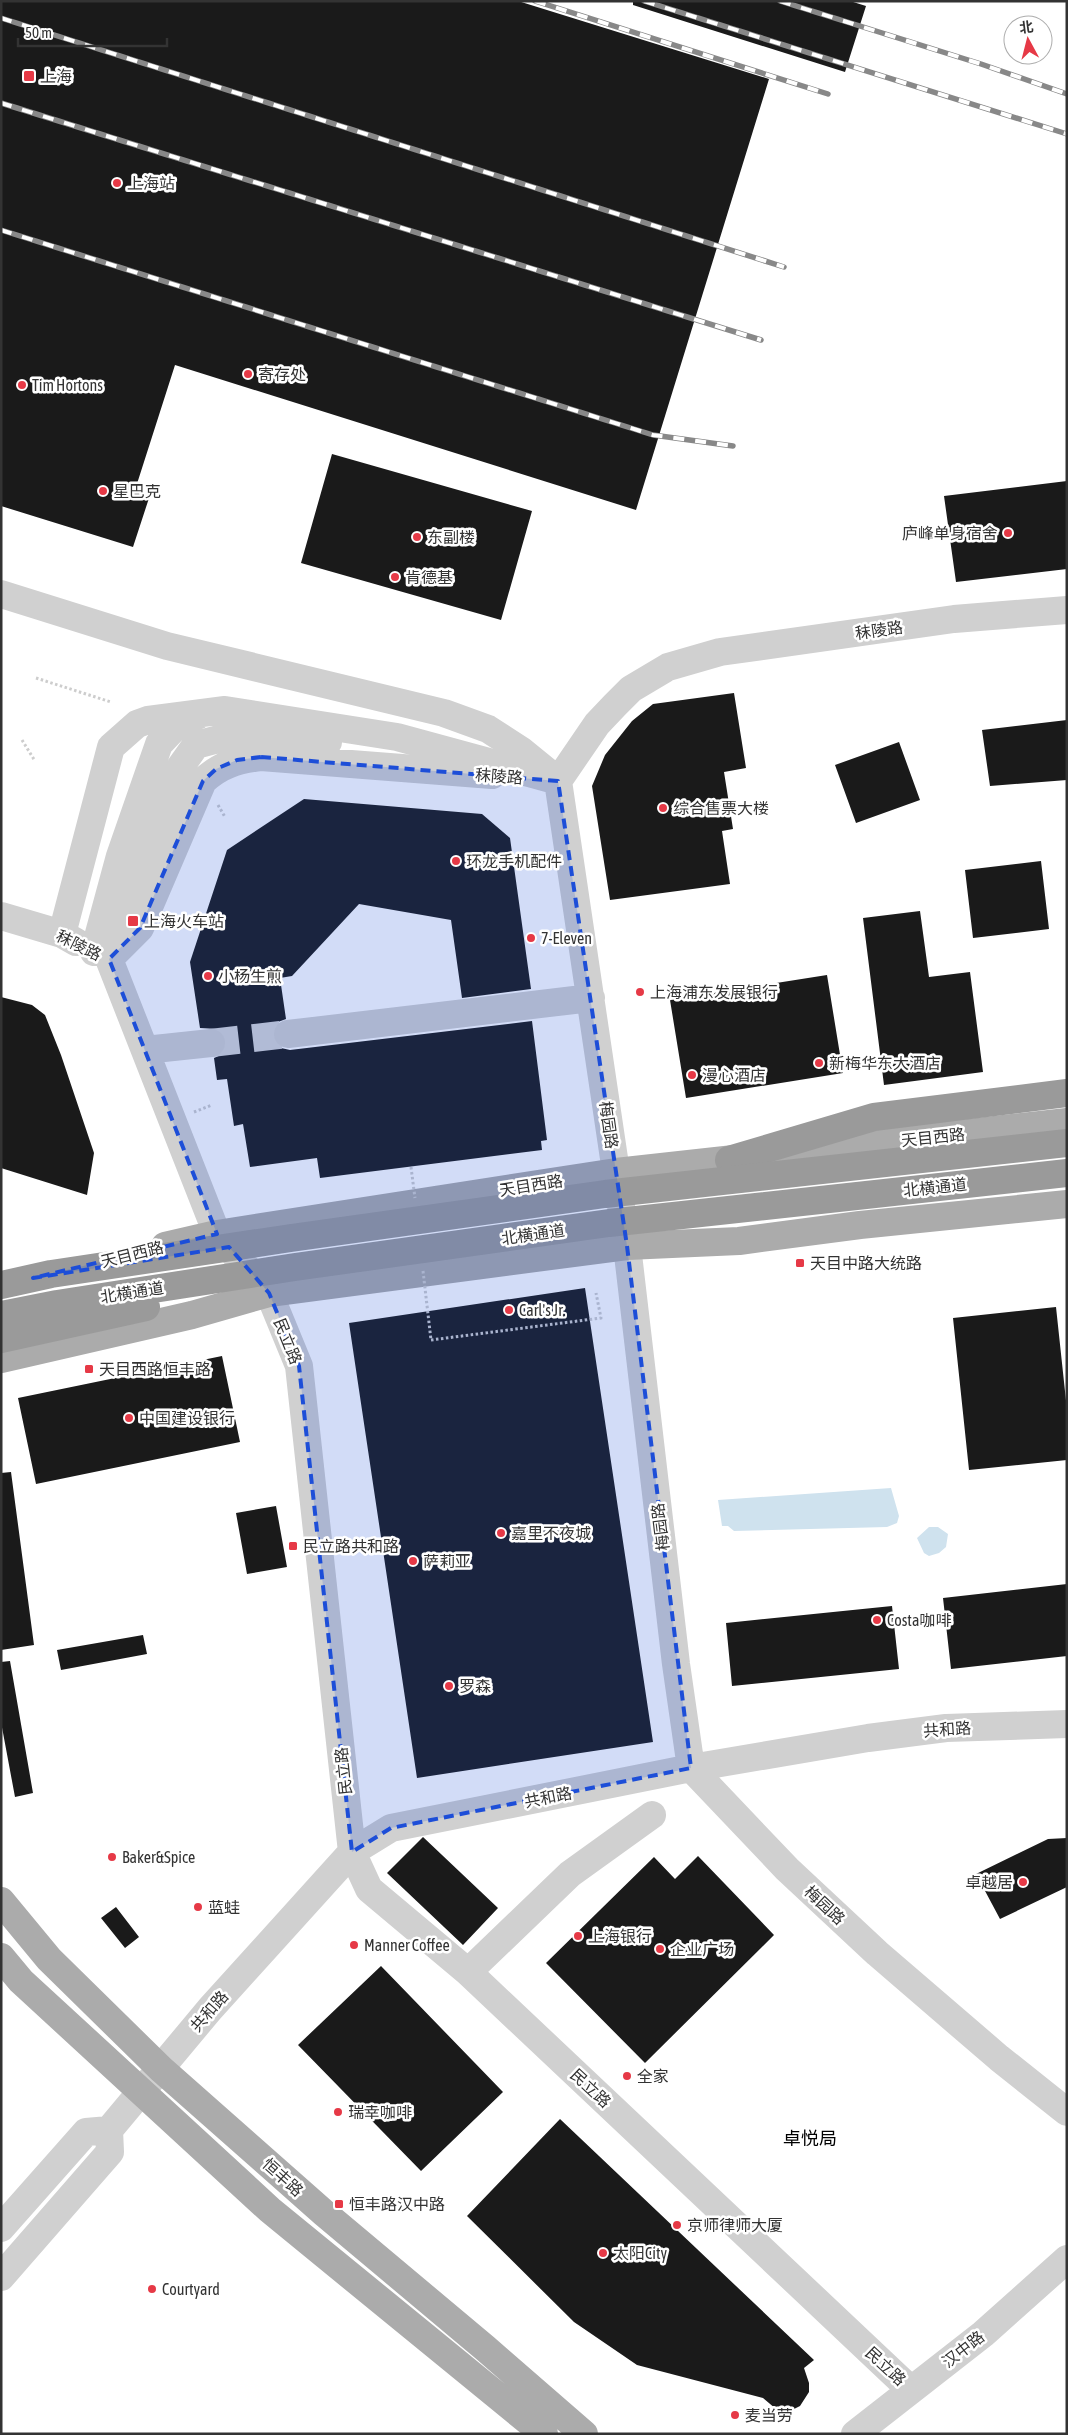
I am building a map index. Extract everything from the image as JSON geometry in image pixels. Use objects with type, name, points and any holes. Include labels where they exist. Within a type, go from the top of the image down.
[{"type":"highway","points":[[729,1160],[874,1117],[1067,1093]]},
{"type":"highway","name":"北横通道","points":[[1,1285],[51,1274],[605,1194],[1067,1143]]},
{"type":"highway","name":"北横通道","points":[[1,1315],[57,1304],[609,1223],[1067,1173]]},
{"type":"highway","points":[[1038,1176],[1067,1178]]},
{"type":"highway","points":[[1,1339],[290,1277],[378,1256]]},
{"type":"main road","name":"天目西路","points":[[1,1285],[217,1234],[616,1172],[1067,1122]]},
{"type":"main road","points":[[1,1359],[192,1315],[269,1294],[627,1246],[739,1241],[860,1225],[1067,1204]]},
{"type":"main road","points":[[1,1333],[214,1287],[269,1294]]},
{"type":"main road","name":"恒丰路","points":[[1,1900],[49,1959],[161,2068],[324,2213],[584,2434]]},
{"type":"main road","name":"恒丰路","points":[[1,1957],[21,1981],[270,2210],[544,2434]]},
{"type":"street","points":[[1,594],[167,646],[444,713],[488,729],[522,751],[558,780]]},
{"type":"street","name":"秣陵路","points":[[6,911],[62,934],[102,955],[140,928],[203,782],[216,769],[237,760],[261,757],[558,780],[597,724],[615,704],[631,689],[668,667],[720,652],[944,620],[1067,610]]},
{"type":"street","points":[[62,934],[111,747],[137,724],[148,720],[225,710],[397,736],[558,780]]},
{"type":"street","points":[[102,955],[120,856],[159,744],[180,723],[207,713]]},
{"type":"street","points":[[102,955],[181,766],[196,745],[226,737],[337,743],[397,736]]},
{"type":"street","name":"梅园路","points":[[558,780],[627,1246],[675,1654],[691,1768],[787,1869],[877,1953],[999,2058],[1067,2112]]},
{"type":"street","name":"民立路","points":[[102,955],[144,1050],[217,1234],[269,1294],[300,1366],[352,1852],[369,1890],[468,1972],[911,2390]]},
{"type":"street","points":[[288,1034],[591,998]]},
{"type":"street","points":[[144,1050],[211,1043]]},
{"type":"street","name":"共和路","points":[[109,2130],[210,2009],[352,1852],[390,1828],[691,1768],[907,1732],[974,1726],[1067,1724]]},
{"type":"street","points":[[468,1972],[570,1874],[652,1815]]},
{"type":"street","points":[[1,2228],[86,2132],[109,2130],[110,2152],[1,2277]]},
{"type":"street","name":"汉中路","points":[[855,2434],[983,2334],[1067,2259]]},
{"type":"path","points":[[36,678],[111,702]]},
{"type":"path","points":[[22,740],[35,761]]},
{"type":"path","points":[[431,1340],[601,1318],[596,1293]]},
{"type":"highlighted area","points":[[261,757],[558,781],[627,1246],[691,1768],[391,1828],[352,1852],[299,1366],[269,1293],[229,1247],[33,1278],[217,1234],[109,959],[140,928],[203,781],[216,769],[237,760]]},
{"type":"water","points":[[891,1488],[899,1516],[897,1523],[887,1527],[734,1531],[728,1526],[722,1526],[718,1500]]},
{"type":"water","points":[[929,1527],[938,1527],[948,1534],[946,1547],[939,1553],[929,1556],[924,1553],[917,1538]]},
{"type":"building","points":[[1,1],[518,1],[769,79],[636,510],[175,365],[135,490],[150,495],[133,547],[1,506]]},
{"type":"building","points":[[633,1],[850,1],[866,6],[845,72],[633,5]]},
{"type":"building","name":"东副楼","points":[[332,454],[532,511],[501,620],[301,563]]},
{"type":"building","name":"庐峰单身宿舍","points":[[1067,481],[1067,569],[956,582],[944,496]]},
{"type":"building","name":"综合售票大楼","points":[[734,693],[746,768],[724,772],[733,829],[722,831],[730,884],[610,900],[592,786],[605,755],[632,721],[653,704]]},
{"type":"building","points":[[1067,720],[1067,780],[990,786],[982,730]]},
{"type":"building","points":[[899,742],[920,800],[856,823],[835,765]]},
{"type":"building","points":[[304,799],[482,814],[510,838],[531,989],[462,998],[451,920],[359,904],[292,976],[280,978],[286,1019],[278,1022],[274,1027],[272,1035],[275,1043],[281,1048],[290,1050],[532,1021],[547,1140],[541,1141],[542,1150],[320,1178],[317,1158],[250,1167],[243,1124],[234,1126],[227,1079],[217,1080],[214,1058],[221,1055],[225,1050],[226,1041],[223,1033],[218,1029],[200,1028],[190,962],[227,850]]},
{"type":"building","points":[[1041,861],[1049,929],[973,938],[965,870]]},
{"type":"building","points":[[920,911],[929,977],[970,972],[983,1072],[884,1085],[863,918]]},
{"type":"building","points":[[827,975],[843,1073],[686,1098],[670,1000]]},
{"type":"building","points":[[1,997],[32,1005],[45,1015],[61,1055],[94,1153],[87,1195],[1,1168]]},
{"type":"building","name":"嘉里不夜城","points":[[585,1288],[653,1742],[417,1778],[349,1323]]},
{"type":"building","points":[[1056,1307],[1067,1410],[1067,1460],[969,1470],[953,1318]]},
{"type":"building","points":[[222,1356],[240,1442],[36,1484],[18,1398]]},
{"type":"building","points":[[11,1472],[34,1645],[1,1650],[1,1473]]},
{"type":"building","points":[[276,1506],[287,1567],[247,1574],[236,1513]]},
{"type":"building","points":[[1067,1584],[1067,1656],[951,1669],[943,1598]]},
{"type":"building","points":[[892,1606],[899,1669],[732,1686],[726,1623]]},
{"type":"building","points":[[143,1635],[147,1654],[61,1670],[57,1650]]},
{"type":"building","points":[[10,1661],[33,1793],[15,1797],[1,1722],[1,1662]]},
{"type":"building","points":[[423,1837],[498,1908],[463,1945],[387,1873]]},
{"type":"building","name":"卓越居","points":[[1067,1838],[1067,1887],[1000,1919],[976,1874],[1048,1839]]},
{"type":"building","name":"企业广场","points":[[698,1856],[774,1935],[645,2063],[546,1963],[654,1857],[675,1879]]},
{"type":"building","points":[[116,1907],[139,1937],[125,1948],[101,1918]]},
{"type":"building","points":[[381,1966],[503,2092],[421,2171],[298,2045]]},
{"type":"building","name":"太阳City","points":[[560,2119],[814,2360],[804,2368],[809,2383],[809,2392],[800,2406],[792,2410],[776,2409],[763,2398],[637,2365],[574,2322],[467,2216]]},
{"type":"tunnel","points":[[211,1043],[288,1034]]},
{"type":"railway","points":[[535,1],[828,94]]},
{"type":"railway","points":[[644,1],[1067,134]]},
{"type":"railway","points":[[780,1],[981,64],[1067,94]]},
{"type":"railway","points":[[1,18],[784,267]]},
{"type":"railway","points":[[1,103],[761,340]]},
{"type":"railway","points":[[1,230],[653,435],[733,446]]},
{"type":"place","name":"上海","points":[[29,76]]},
{"type":"place","name":"上海站","points":[[117,183]]},
{"type":"place","name":"寄存处","points":[[248,374]]},
{"type":"place","name":"Tim Hortons","points":[[22,385]]},
{"type":"place","name":"星巴克","points":[[103,491]]},
{"type":"place","name":"庐峰单身宿舍","points":[[1008,533]]},
{"type":"place","name":"东副楼","points":[[417,537]]},
{"type":"place","name":"肯德基","points":[[395,577]]},
{"type":"place","name":"综合售票大楼","points":[[663,808]]},
{"type":"place","name":"环龙手机配件","points":[[456,861]]},
{"type":"place","name":"上海火车站","points":[[133,921]]},
{"type":"place","name":"7-Eleven","points":[[531,938]]},
{"type":"place","name":"小杨生煎","points":[[208,976]]},
{"type":"place","name":"上海浦东发展银行","points":[[640,992]]},
{"type":"place","name":"新梅华东大酒店","points":[[819,1063]]},
{"type":"place","name":"漫心酒店","points":[[692,1075]]},
{"type":"place","name":"天目中路大统路","points":[[800,1263]]},
{"type":"place","name":"Carl's Jr.","points":[[509,1310]]},
{"type":"place","name":"天目西路恒丰路","points":[[89,1369]]},
{"type":"place","name":"中国建设银行","points":[[129,1418]]},
{"type":"place","name":"嘉里不夜城","points":[[501,1533]]},
{"type":"place","name":"民立路共和路","points":[[293,1546]]},
{"type":"place","name":"萨莉亚","points":[[413,1561]]},
{"type":"place","name":"Costa咖啡","points":[[877,1620]]},
{"type":"place","name":"罗森","points":[[449,1686]]},
{"type":"place","name":"Baker&Spice","points":[[112,1857]]},
{"type":"place","name":"卓越居","points":[[1023,1882]]},
{"type":"place","name":"蓝蛙","points":[[198,1907]]},
{"type":"place","name":"上海银行","points":[[578,1936]]},
{"type":"place","name":"Manner Coffee","points":[[354,1945]]},
{"type":"place","name":"企业广场","points":[[660,1949]]},
{"type":"place","name":"全家","points":[[627,2076]]},
{"type":"place","name":"瑞幸咖啡","points":[[338,2112]]},
{"type":"place","name":"恒丰路汉中路","points":[[339,2204]]},
{"type":"place","name":"京师律师大厦","points":[[677,2225]]},
{"type":"place","name":"太阳City","points":[[603,2253]]},
{"type":"place","name":"Courtyard","points":[[152,2289]]},
{"type":"place","name":"麦当劳","points":[[735,2415]]},
{"type":"district","name":"卓悦局","points":[[810,2138]]}]
